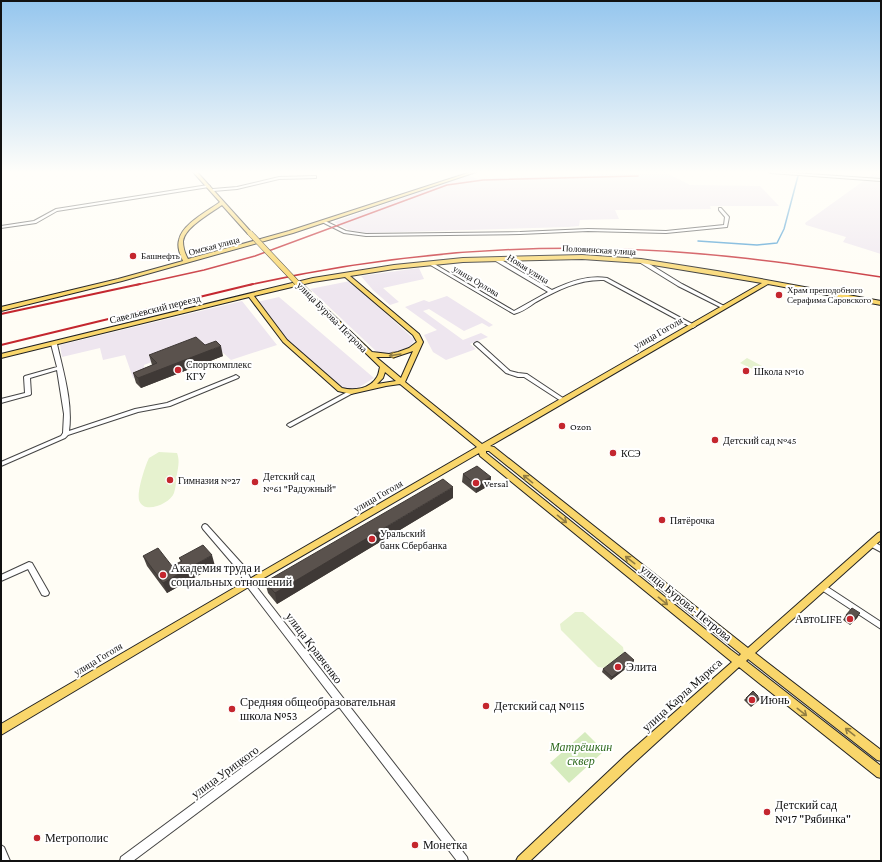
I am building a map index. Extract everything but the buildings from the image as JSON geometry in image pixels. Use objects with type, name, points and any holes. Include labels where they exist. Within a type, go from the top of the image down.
[{"type":"main road","points":[[186,262],[181,244],[183,235],[210,212]]},
{"type":"main road","name":"улица Бурова-Петрова","points":[[232,212],[309,295],[383,367],[482,448],[491,449],[749,654],[881,756]]},
{"type":"main road","name":"Омская улица","points":[[1,309],[186,262],[353,212]]},
{"type":"main road","name":"Половинская улица","points":[[313,280],[429,263],[496,259],[582,257],[641,261],[881,302]]},
{"type":"main road","points":[[250,296],[286,341],[340,390],[351,392],[370,387],[402,382],[420,342],[416,334],[346,274]]},
{"type":"main road","name":"Савельевский переезд","points":[[1,356],[313,280]]},
{"type":"main road","name":"улица Гоголя","points":[[1,730],[249,583],[767,282]]},
{"type":"main road","points":[[369,354],[389,356],[399,355],[408,352],[418,345]]},
{"type":"main road","points":[[370,387],[380,378],[383,367]]},
{"type":"main road","name":"улица Бурова-Петрова","points":[[482,448],[483,454],[611,559],[739,662],[881,773]]},
{"type":"main road","name":"улица Карла Маркса","points":[[522,861],[630,759],[881,535]]},
{"type":"street","points":[[1,227],[35,222],[52,212]]},
{"type":"street","points":[[324,222],[346,232],[366,235],[520,233],[588,230],[666,232],[726,226],[727,217],[723,212]]},
{"type":"street","name":"Новая улица","points":[[496,259],[551,292]]},
{"type":"street","points":[[641,261],[680,285],[724,307]]},
{"type":"street","name":"улица Орлова","points":[[429,263],[514,313],[551,292]]},
{"type":"street","points":[[551,292],[590,279],[605,279],[693,326]]},
{"type":"street","points":[[54,344],[60,368],[67,415],[64,436]]},
{"type":"street","points":[[477,344],[508,372],[518,375],[525,375],[563,400]]},
{"type":"street","points":[[1,401],[28,394],[27,377],[60,368]]},
{"type":"street","points":[[1,464],[64,436],[137,410],[168,405],[236,377]]},
{"type":"street","points":[[290,425],[351,392]]},
{"type":"street","name":"улица Кравченко","points":[[205,527],[241,568],[249,583],[339,702],[463,861]]},
{"type":"street","points":[[872,544],[881,549]]},
{"type":"street","points":[[1,578],[29,565],[45,593]]},
{"type":"street","points":[[823,587],[881,626]]},
{"type":"street","name":"улица Урицкого","points":[[125,861],[339,702]]},
{"type":"street","points":[[1,850],[5,861]]},
{"type":"shaded area","points":[[362,212],[616,212],[619,219],[580,220],[579,226],[568,227],[366,233],[349,230],[334,222]]},
{"type":"shaded area","points":[[820,212],[881,212],[881,254],[843,242],[846,237],[806,225],[805,223]]},
{"type":"shaded area","points":[[419,268],[424,279],[383,288],[399,302],[390,305],[373,290],[361,276]]},
{"type":"shaded area","points":[[350,281],[415,340],[409,347],[389,354],[378,353],[310,289]]},
{"type":"shaded area","points":[[447,296],[493,325],[489,327],[482,323],[464,331],[429,309],[423,311],[463,340],[481,333],[488,337],[470,344],[476,349],[446,360],[433,352],[424,335],[437,330],[405,307],[424,300],[429,302]]},
{"type":"shaded area","points":[[279,297],[374,378],[358,388],[344,390],[288,341],[257,302]]},
{"type":"shaded area","points":[[242,301],[277,345],[231,360],[220,350],[198,344],[144,365],[145,376],[133,378],[125,355],[103,360],[100,348],[62,357],[60,345]]},
{"type":"green space","points":[[747,358],[766,368],[759,372],[740,363]]},
{"type":"green space","points":[[159,452],[177,453],[178,464],[175,491],[172,497],[162,504],[146,507],[141,504],[139,500],[139,491],[145,467],[149,458]]},
{"type":"green space","points":[[575,612],[583,612],[623,647],[624,653],[604,668],[598,667],[561,630],[560,624]]},
{"type":"green space","name":"Матрёшкин сквер","points":[[585,732],[604,751],[569,783],[550,763]]},
{"type":"waterway","points":[[698,241],[757,245],[777,243],[784,229],[788,212]]},
{"type":"railway","points":[[136,285],[204,270],[255,256],[373,212]]},
{"type":"railway","points":[[249,285],[339,267],[430,255],[522,249],[568,248],[648,250],[715,255],[881,277]]},
{"type":"railway","points":[[1,314],[140,284]]},
{"type":"railway","points":[[1,345],[253,284]]},
{"type":"place","name":"Башнефть","points":[[133,256]]},
{"type":"place","name":"Храм преподобного Серафима Саровского","points":[[779,295]]},
{"type":"place","name":"Спорткомплекс КГУ","points":[[178,370]]},
{"type":"place","name":"Школа №10","points":[[746,371]]},
{"type":"place","name":"Ozon","points":[[562,426]]},
{"type":"place","name":"Детский сад №45","points":[[715,440]]},
{"type":"place","name":"КСЭ","points":[[613,453]]},
{"type":"place","name":"Гимназия №27","points":[[170,480]]},
{"type":"place","name":"Детский сад №61 \"Радужный\"","points":[[255,482]]},
{"type":"place","name":"Versal","points":[[476,483]]},
{"type":"place","name":"Пятёрочка","points":[[662,520]]},
{"type":"place","name":"Уральский банк Сбербанка","points":[[372,539]]},
{"type":"place","name":"Академия труда и социальных отношений","points":[[163,575]]},
{"type":"place","name":"АвтоLIFE","points":[[850,619]]},
{"type":"place","name":"Элита","points":[[618,667]]},
{"type":"place","name":"Июнь","points":[[752,700]]},
{"type":"place","name":"Детский сад №115","points":[[486,706]]},
{"type":"place","name":"Средняя общеобразовательная школа №53","points":[[232,709]]},
{"type":"place","name":"Детский сад №17 \"Рябинка\"","points":[[767,812]]},
{"type":"place","name":"Метрополис","points":[[37,838]]},
{"type":"place","name":"Монетка","points":[[415,845]]}]
